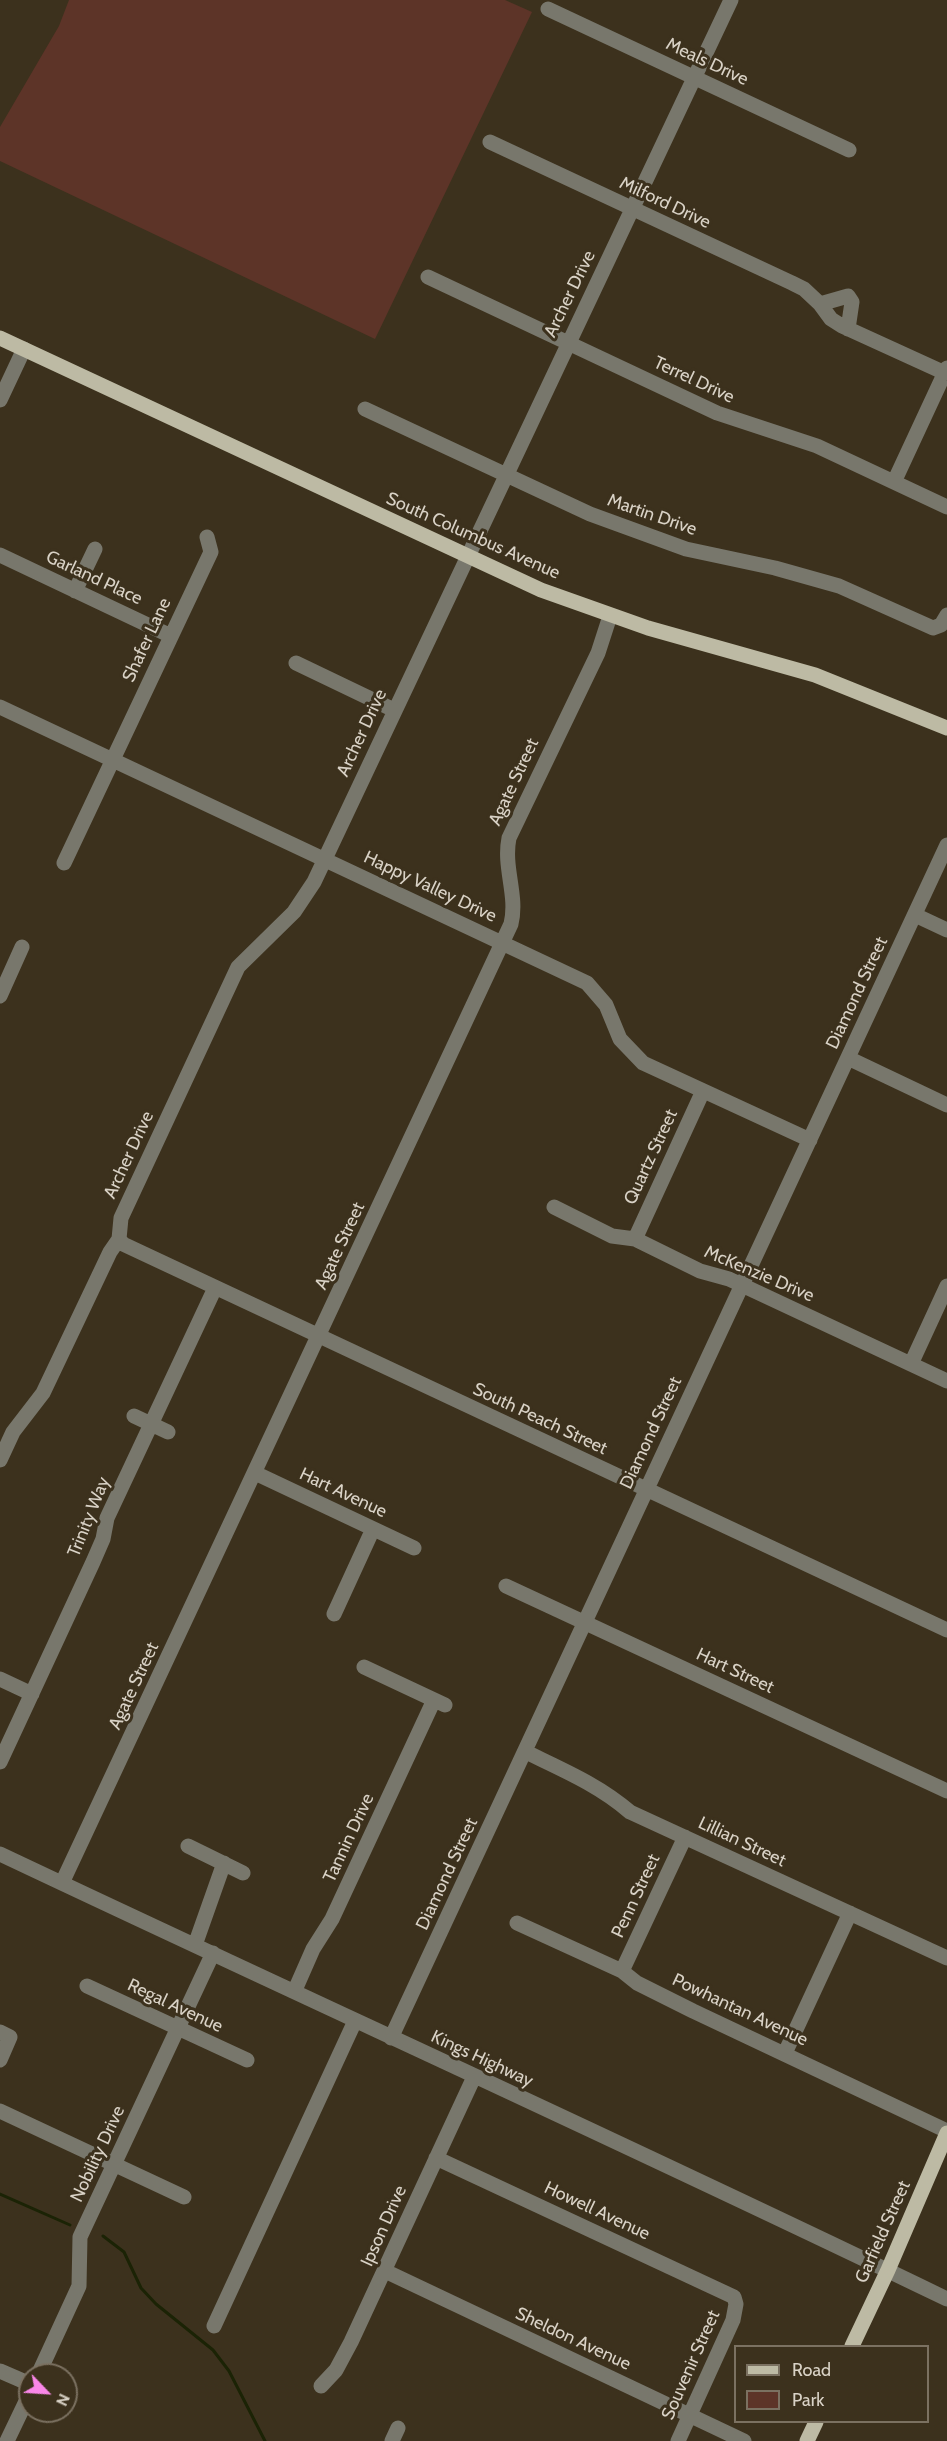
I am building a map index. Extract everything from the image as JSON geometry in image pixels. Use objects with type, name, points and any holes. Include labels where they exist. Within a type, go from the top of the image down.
[{"type":"main road","name":"South Columbus Avenue","points":[[0,338],[541,590],[610,616],[815,675],[947,728]]},
{"type":"main road","name":"Garfield Street","points":[[852,2345],[888,2270],[947,2132]]},
{"type":"main road","points":[[807,2441],[815,2423]]},
{"type":"street","name":"Archer Drive","points":[[0,1460],[13,1432],[43,1393],[110,1252],[119,1239],[121,1218],[238,967],[294,912],[314,882],[730,0]]},
{"type":"street","name":"Meals Drive","points":[[548,9],[849,150]]},
{"type":"street","name":"Milford Drive","points":[[490,142],[804,289],[820,304],[831,319],[848,329],[946,370]]},
{"type":"street","name":"Terrel Drive","points":[[428,277],[717,413],[817,446],[947,507]]},
{"type":"street","points":[[820,304],[848,296],[852,302],[848,329]]},
{"type":"street","points":[[0,400],[24,349]]},
{"type":"street","points":[[894,482],[946,370]]},
{"type":"street","name":"Martin Drive","points":[[365,409],[590,514],[647,535],[686,549],[810,577],[942,621]]},
{"type":"street","name":"Shafer Lane","points":[[64,863],[211,552],[207,537]]},
{"type":"street","points":[[75,591],[95,549]]},
{"type":"street","name":"Garland Place","points":[[0,555],[171,636]]},
{"type":"street","name":"Agate Street","points":[[62,1883],[511,924],[514,907],[507,861],[509,838],[597,653],[610,616]]},
{"type":"street","points":[[296,663],[394,710]]},
{"type":"street","name":"Happy Valley Drive","points":[[0,706],[587,983],[606,1005],[620,1039],[643,1063],[810,1140]]},
{"type":"street","name":"Diamond Street","points":[[391,2038],[947,845]]},
{"type":"street","points":[[915,915],[947,930]]},
{"type":"street","points":[[0,996],[22,947]]},
{"type":"street","points":[[848,1059],[947,1105]]},
{"type":"street","name":"Quartz Street","points":[[635,1239],[703,1092]]},
{"type":"street","name":"McKenzie Drive","points":[[554,1207],[612,1236],[635,1239],[700,1271],[742,1285],[947,1381]]},
{"type":"street","name":"South Peach Street","points":[[119,1239],[123,1244],[215,1288],[947,1630]]},
{"type":"street","points":[[911,1364],[947,1286]]},
{"type":"street","name":"Trinity Way","points":[[0,1762],[93,1562],[103,1539],[108,1516],[215,1288]]},
{"type":"street","points":[[134,1416],[168,1432]]},
{"type":"street","name":"Hart Avenue","points":[[255,1473],[414,1548]]},
{"type":"street","points":[[334,1614],[374,1529]]},
{"type":"street","name":"Hart Street","points":[[506,1586],[947,1791]]},
{"type":"street","name":"Tannin Drive","points":[[295,1990],[313,1949],[333,1919],[440,1702],[364,1667]]},
{"type":"street","points":[[0,1679],[32,1694]]},
{"type":"street","name":"Lillian Street","points":[[526,1752],[594,1785],[630,1812],[947,1958]]},
{"type":"street","name":"Penn Street","points":[[622,1971],[685,1837]]},
{"type":"street","points":[[188,1846],[243,1873]]},
{"type":"street","name":"Kings Highway","points":[[0,1854],[295,1990],[391,2038],[947,2299]]},
{"type":"street","points":[[195,1945],[224,1863]]},
{"type":"street","points":[[785,2053],[850,1913]]},
{"type":"street","name":"Powhantan Avenue","points":[[517,1923],[622,1971],[637,1983],[683,2006],[947,2132]]},
{"type":"street","name":"Nobility Drive","points":[[44,2363],[79,2286],[80,2237],[213,1953]]},
{"type":"street","name":"Regal Avenue","points":[[87,1986],[247,2061]]},
{"type":"street","points":[[214,2326],[355,2020]]},
{"type":"street","points":[[0,2032],[10,2037],[0,2060]]},
{"type":"street","name":"Ipson Drive","points":[[321,2386],[336,2370],[385,2271],[474,2077]]},
{"type":"street","points":[[0,2111],[116,2163],[184,2197]]},
{"type":"street","name":"Howell Avenue","points":[[436,2158],[726,2292],[734,2297],[736,2304]]},
{"type":"street","name":"Sheldon Avenue","points":[[385,2271],[744,2441]]},
{"type":"street","name":"Souvenir Street","points":[[678,2441],[733,2320],[736,2304]]},
{"type":"street","points":[[0,2371],[18,2379]]},
{"type":"street","points":[[7,2441],[18,2418]]},
{"type":"green space","points":[[69,0],[505,0],[532,12],[375,339],[0,161],[0,127],[59,26]]},
{"type":"waterway","points":[[0,2194],[70,2225]]},
{"type":"waterway","points":[[103,2236],[124,2252],[141,2288],[156,2304],[213,2350],[229,2371],[265,2441]]}]
